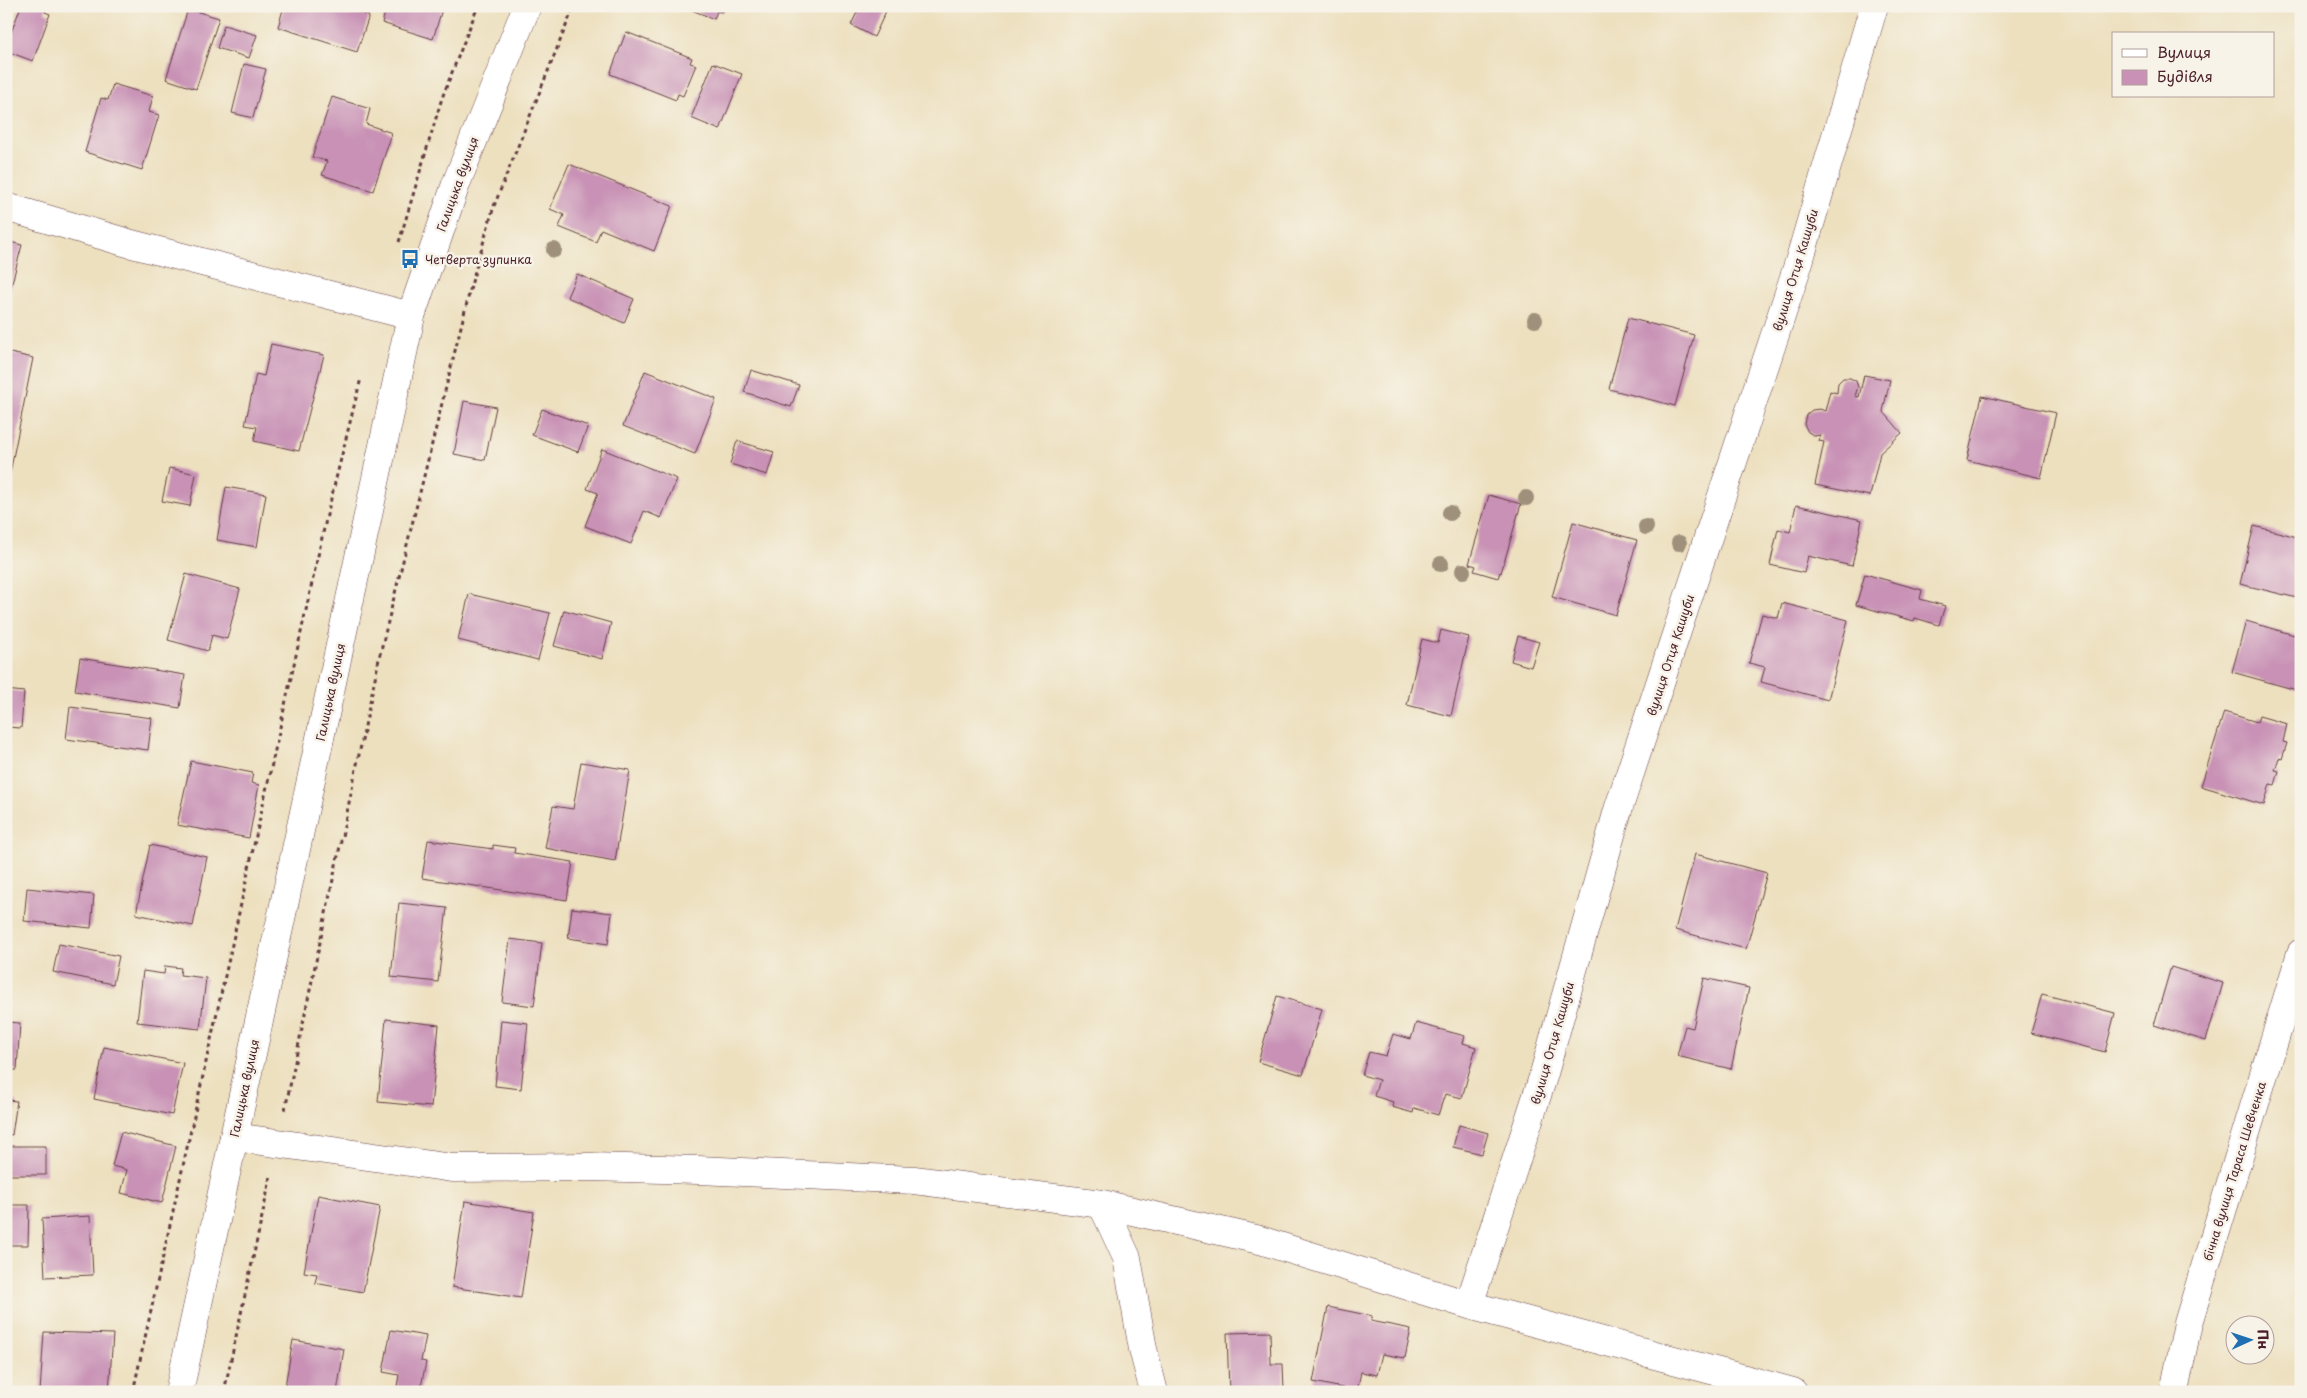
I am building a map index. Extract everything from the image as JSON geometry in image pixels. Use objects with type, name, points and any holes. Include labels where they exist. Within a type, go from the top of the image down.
[{"type":"street","name":"Галицька вулиця","points":[[179,1392],[411,316],[456,184],[527,6]]},
{"type":"street","name":"вулиця Отця Кашуби","points":[[1469,1305],[1543,1077],[1618,810],[1799,262],[1874,6]]},
{"type":"street","points":[[6,207],[128,243],[411,316]]},
{"type":"street","name":"бічна вулиця Тараса Шевченка","points":[[2174,1392],[2188,1323],[2301,952]]},
{"type":"street","points":[[234,1137],[452,1168],[590,1167],[914,1180],[1102,1204],[1260,1240],[1469,1305],[1793,1392]]},
{"type":"street","points":[[1102,1204],[1126,1258],[1143,1349],[1154,1392]]},
{"type":"path","points":[[396,250],[442,98],[478,6]]},
{"type":"path","points":[[224,1392],[278,1144],[380,654],[472,278],[494,206],[574,6]]},
{"type":"path","points":[[133,1392],[327,515],[362,373]]},
{"type":"building","points":[[21,6],[47,6],[45,12],[50,14],[33,61],[6,51],[6,46]]},
{"type":"building","points":[[284,6],[339,6],[369,16],[357,52],[278,27]]},
{"type":"building","points":[[387,6],[443,6],[433,39],[382,23]]},
{"type":"building","points":[[682,6],[724,6],[722,12],[717,11],[714,19]]},
{"type":"building","points":[[860,6],[876,6],[886,11],[874,37],[851,25]]},
{"type":"building","points":[[188,9],[219,18],[196,89],[166,79]]},
{"type":"building","points":[[224,25],[257,35],[249,58],[217,48]]},
{"type":"building","points":[[626,32],[692,58],[690,63],[696,65],[683,96],[678,94],[676,100],[610,74]]},
{"type":"building","points":[[713,63],[742,74],[720,130],[691,118]]},
{"type":"building","points":[[244,64],[266,69],[253,118],[232,113]]},
{"type":"building","points":[[113,84],[153,96],[149,112],[159,115],[142,170],[85,152],[101,98],[108,100]]},
{"type":"building","points":[[332,97],[370,109],[366,124],[392,133],[373,191],[322,175],[327,161],[312,157]]},
{"type":"building","points":[[569,164],[672,206],[654,251],[601,229],[596,242],[559,227],[564,215],[550,209]]},
{"type":"building","points":[[6,241],[22,245],[7,302],[6,302]]},
{"type":"building","points":[[577,274],[634,299],[624,323],[567,297]]},
{"type":"building","points":[[1628,318],[1694,335],[1675,406],[1609,389]]},
{"type":"building","points":[[271,344],[324,355],[299,451],[254,441],[257,427],[245,425],[256,374],[264,376]]},
{"type":"building","points":[[6,352],[33,358],[7,488],[6,488]]},
{"type":"building","points":[[751,370],[799,385],[791,407],[744,392]]},
{"type":"building","points":[[645,371],[716,399],[695,454],[623,426]]},
{"type":"building","points":[[1864,375],[1890,380],[1883,411],[1902,433],[1880,453],[1870,496],[1815,485],[1824,442],[1819,441],[1820,435],[1815,436],[1808,432],[1804,424],[1806,415],[1812,410],[1820,409],[1825,411],[1830,391],[1837,393],[1838,383],[1843,378],[1850,378],[1856,381],[1858,387],[1855,396],[1859,397]]},
{"type":"building","points":[[1982,396],[2056,413],[2041,478],[1967,460]]},
{"type":"building","points":[[464,401],[496,407],[485,460],[454,454]]},
{"type":"building","points":[[542,409],[588,426],[578,452],[532,435]]},
{"type":"building","points":[[737,441],[774,452],[767,475],[730,464]]},
{"type":"building","points":[[602,449],[677,479],[661,518],[644,511],[631,544],[585,526],[598,493],[587,489]]},
{"type":"building","points":[[169,468],[196,474],[190,506],[162,501]]},
{"type":"building","points":[[226,487],[266,494],[257,547],[217,540]]},
{"type":"building","points":[[1489,495],[1521,504],[1498,578],[1474,571],[1476,566],[1469,564]]},
{"type":"building","points":[[1796,505],[1862,520],[1852,566],[1808,556],[1804,573],[1770,565],[1778,529],[1790,532]]},
{"type":"building","points":[[1573,522],[1637,540],[1616,615],[1552,597]]},
{"type":"building","points":[[2254,526],[2301,538],[2301,599],[2240,584]]},
{"type":"building","points":[[186,574],[240,589],[227,639],[212,635],[208,651],[168,640]]},
{"type":"building","points":[[1865,574],[1922,590],[1920,599],[1945,606],[1939,625],[1915,618],[1914,621],[1856,605]]},
{"type":"building","points":[[469,594],[550,613],[538,660],[458,640]]},
{"type":"building","points":[[1782,603],[1848,620],[1828,700],[1761,682],[1765,667],[1749,663],[1762,614],[1778,618]]},
{"type":"building","points":[[564,610],[611,623],[602,659],[554,646]]},
{"type":"building","points":[[2246,621],[2301,637],[2300,691],[2232,672]]},
{"type":"building","points":[[1441,630],[1469,637],[1451,716],[1407,705],[1422,639],[1438,643]]},
{"type":"building","points":[[1518,636],[1539,642],[1531,667],[1511,661]]},
{"type":"building","points":[[80,658],[185,675],[180,708],[75,691]]},
{"type":"building","points":[[6,690],[24,692],[21,728],[6,727]]},
{"type":"building","points":[[70,707],[152,718],[148,750],[66,739]]},
{"type":"building","points":[[2224,712],[2257,722],[2259,716],[2287,724],[2283,742],[2287,743],[2282,759],[2279,758],[2275,770],[2279,771],[2275,785],[2270,784],[2264,805],[2201,786]]},
{"type":"building","points":[[191,761],[253,773],[251,783],[259,785],[249,838],[177,825]]},
{"type":"building","points":[[581,762],[630,770],[615,861],[545,848],[553,806],[573,809]]},
{"type":"building","points":[[428,840],[493,849],[493,845],[515,848],[514,853],[573,862],[567,900],[422,878]]},
{"type":"building","points":[[150,845],[207,857],[193,926],[136,914]]},
{"type":"building","points":[[1695,854],[1767,873],[1746,949],[1675,930]]},
{"type":"building","points":[[27,888],[94,895],[91,928],[24,921]]},
{"type":"building","points":[[399,903],[447,908],[438,982],[391,977]]},
{"type":"building","points":[[572,908],[612,913],[608,944],[568,938]]},
{"type":"building","points":[[510,939],[542,943],[534,1006],[502,1002]]},
{"type":"building","points":[[59,944],[119,956],[113,984],[53,972]]},
{"type":"building","points":[[165,966],[181,968],[180,975],[206,978],[200,1029],[137,1022],[143,971],[164,974]]},
{"type":"building","points":[[2171,967],[2223,983],[2206,1041],[2154,1025]]},
{"type":"building","points":[[1704,978],[1749,988],[1731,1069],[1677,1056],[1685,1026],[1693,1028]]},
{"type":"building","points":[[2042,994],[2115,1013],[2105,1052],[2031,1033]]},
{"type":"building","points":[[1277,996],[1322,1009],[1303,1075],[1258,1062]]},
{"type":"building","points":[[386,1019],[439,1025],[431,1107],[378,1102]]},
{"type":"building","points":[[501,1020],[528,1023],[521,1089],[495,1086]]},
{"type":"building","points":[[6,1022],[20,1023],[17,1070],[6,1070]]},
{"type":"building","points":[[1416,1023],[1465,1036],[1463,1043],[1476,1047],[1462,1098],[1445,1094],[1438,1115],[1414,1108],[1413,1113],[1392,1107],[1393,1102],[1374,1096],[1379,1080],[1362,1075],[1369,1052],[1386,1056],[1393,1034],[1411,1039]]},
{"type":"building","points":[[104,1047],[183,1063],[172,1115],[94,1099]]},
{"type":"building","points":[[6,1100],[17,1101],[12,1135],[6,1134]]},
{"type":"building","points":[[1459,1125],[1488,1133],[1482,1154],[1453,1147]]},
{"type":"building","points":[[121,1132],[176,1146],[162,1203],[121,1193],[127,1170],[112,1166]]},
{"type":"building","points":[[6,1146],[46,1146],[46,1175],[6,1175]]},
{"type":"building","points":[[318,1195],[380,1207],[363,1292],[315,1283],[317,1274],[304,1272]]},
{"type":"building","points":[[465,1201],[534,1212],[521,1298],[452,1287]]},
{"type":"building","points":[[6,1205],[29,1205],[28,1245],[6,1245]]},
{"type":"building","points":[[90,1216],[93,1275],[45,1277],[42,1219]]},
{"type":"building","points":[[1328,1307],[1372,1316],[1371,1321],[1411,1329],[1405,1358],[1382,1354],[1377,1375],[1361,1372],[1357,1391],[1313,1382]]},
{"type":"building","points":[[391,1330],[426,1336],[421,1361],[426,1362],[420,1392],[396,1392],[399,1375],[383,1372]]},
{"type":"building","points":[[44,1332],[113,1334],[109,1392],[40,1392]]},
{"type":"building","points":[[1270,1332],[1271,1364],[1283,1364],[1284,1390],[1229,1392],[1227,1333]]},
{"type":"building","points":[[293,1340],[344,1349],[337,1392],[284,1392]]},
{"type":"place","name":"Четверта зупинка","points":[[410,259]]}]
